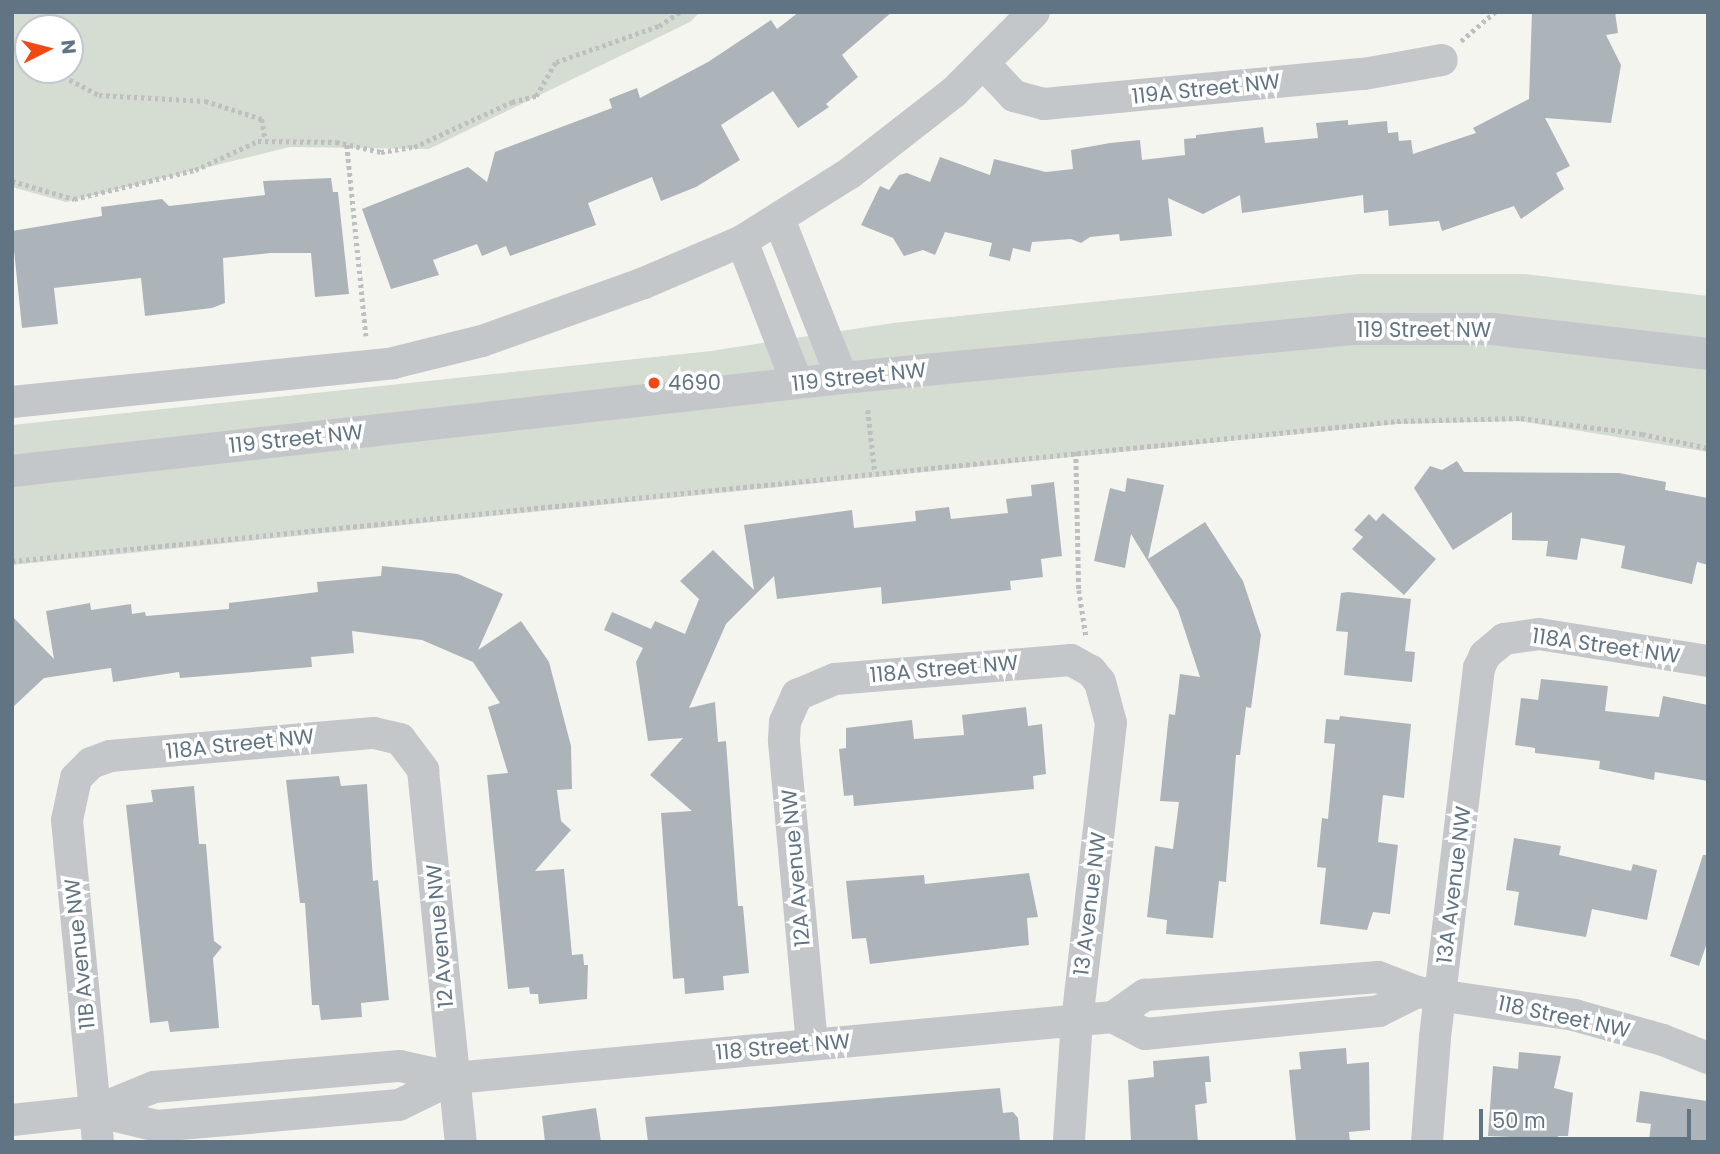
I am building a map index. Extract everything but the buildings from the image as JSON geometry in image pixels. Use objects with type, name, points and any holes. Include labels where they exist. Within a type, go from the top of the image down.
[{"type":"street","points":[[12,402],[416,358],[482,341],[616,294],[742,241],[779,219],[893,141],[984,64],[1034,12]]},
{"type":"street","name":"119A Street NW","points":[[984,64],[1014,96],[1044,104],[1364,74],[1442,60]]},
{"type":"street","points":[[779,219],[842,378]]},
{"type":"street","points":[[742,241],[797,383]]},
{"type":"street","name":"119 Street NW","points":[[12,471],[842,378],[1353,329],[1492,329],[1708,354]]},
{"type":"street","name":"118A Street NW","points":[[1504,639],[1539,634],[1708,661]]},
{"type":"street","name":"13A Avenue NW","points":[[1427,1142],[1428,994],[1479,668],[1485,654],[1504,639]]},
{"type":"street","name":"118A Street NW","points":[[797,695],[835,679],[1039,661],[1071,660],[1091,671]]},
{"type":"street","name":"13 Avenue NW","points":[[1069,1142],[1077,1020],[1111,723],[1106,696],[1091,671]]},
{"type":"street","name":"12A Avenue NW","points":[[797,695],[785,722],[784,740],[812,1044]]},
{"type":"street","name":"118A Street NW","points":[[82,770],[110,756],[356,733],[400,739]]},
{"type":"street","name":"12 Avenue NW","points":[[400,739],[419,759],[426,784],[461,1142]]},
{"type":"street","name":"11B Avenue NW","points":[[82,770],[70,789],[67,820],[96,1127]]},
{"type":"street","name":"118 Street NW","points":[[12,1120],[96,1127],[154,1087],[400,1066],[454,1078],[1113,1017],[1145,995],[1378,977],[1428,994],[1574,1015],[1663,1040],[1708,1058]]},
{"type":"path","points":[[12,181],[53,196],[82,199],[195,170],[265,139],[347,145],[381,152],[425,143],[512,102],[536,96],[556,62],[659,26],[680,12]]},
{"type":"path","points":[[1442,60],[1495,12]]},
{"type":"path","points":[[78,84],[99,95],[205,101],[262,118],[265,139]]},
{"type":"path","points":[[347,145],[367,345]]},
{"type":"path","points":[[868,410],[875,472]]},
{"type":"path","points":[[12,561],[1289,429],[1521,418],[1642,434],[1708,449]]},
{"type":"path","points":[[1076,452],[1079,590],[1091,671]]},
{"type":"shaded area","points":[[12,12],[700,12],[690,22],[429,149],[290,147],[66,202],[12,187]]},
{"type":"shaded area","points":[[1359,274],[1525,274],[1708,296],[1708,452],[1519,421],[1397,424],[12,565],[12,425],[711,351],[893,323]]},
{"type":"place","name":"4690","points":[[654,383]]}]
